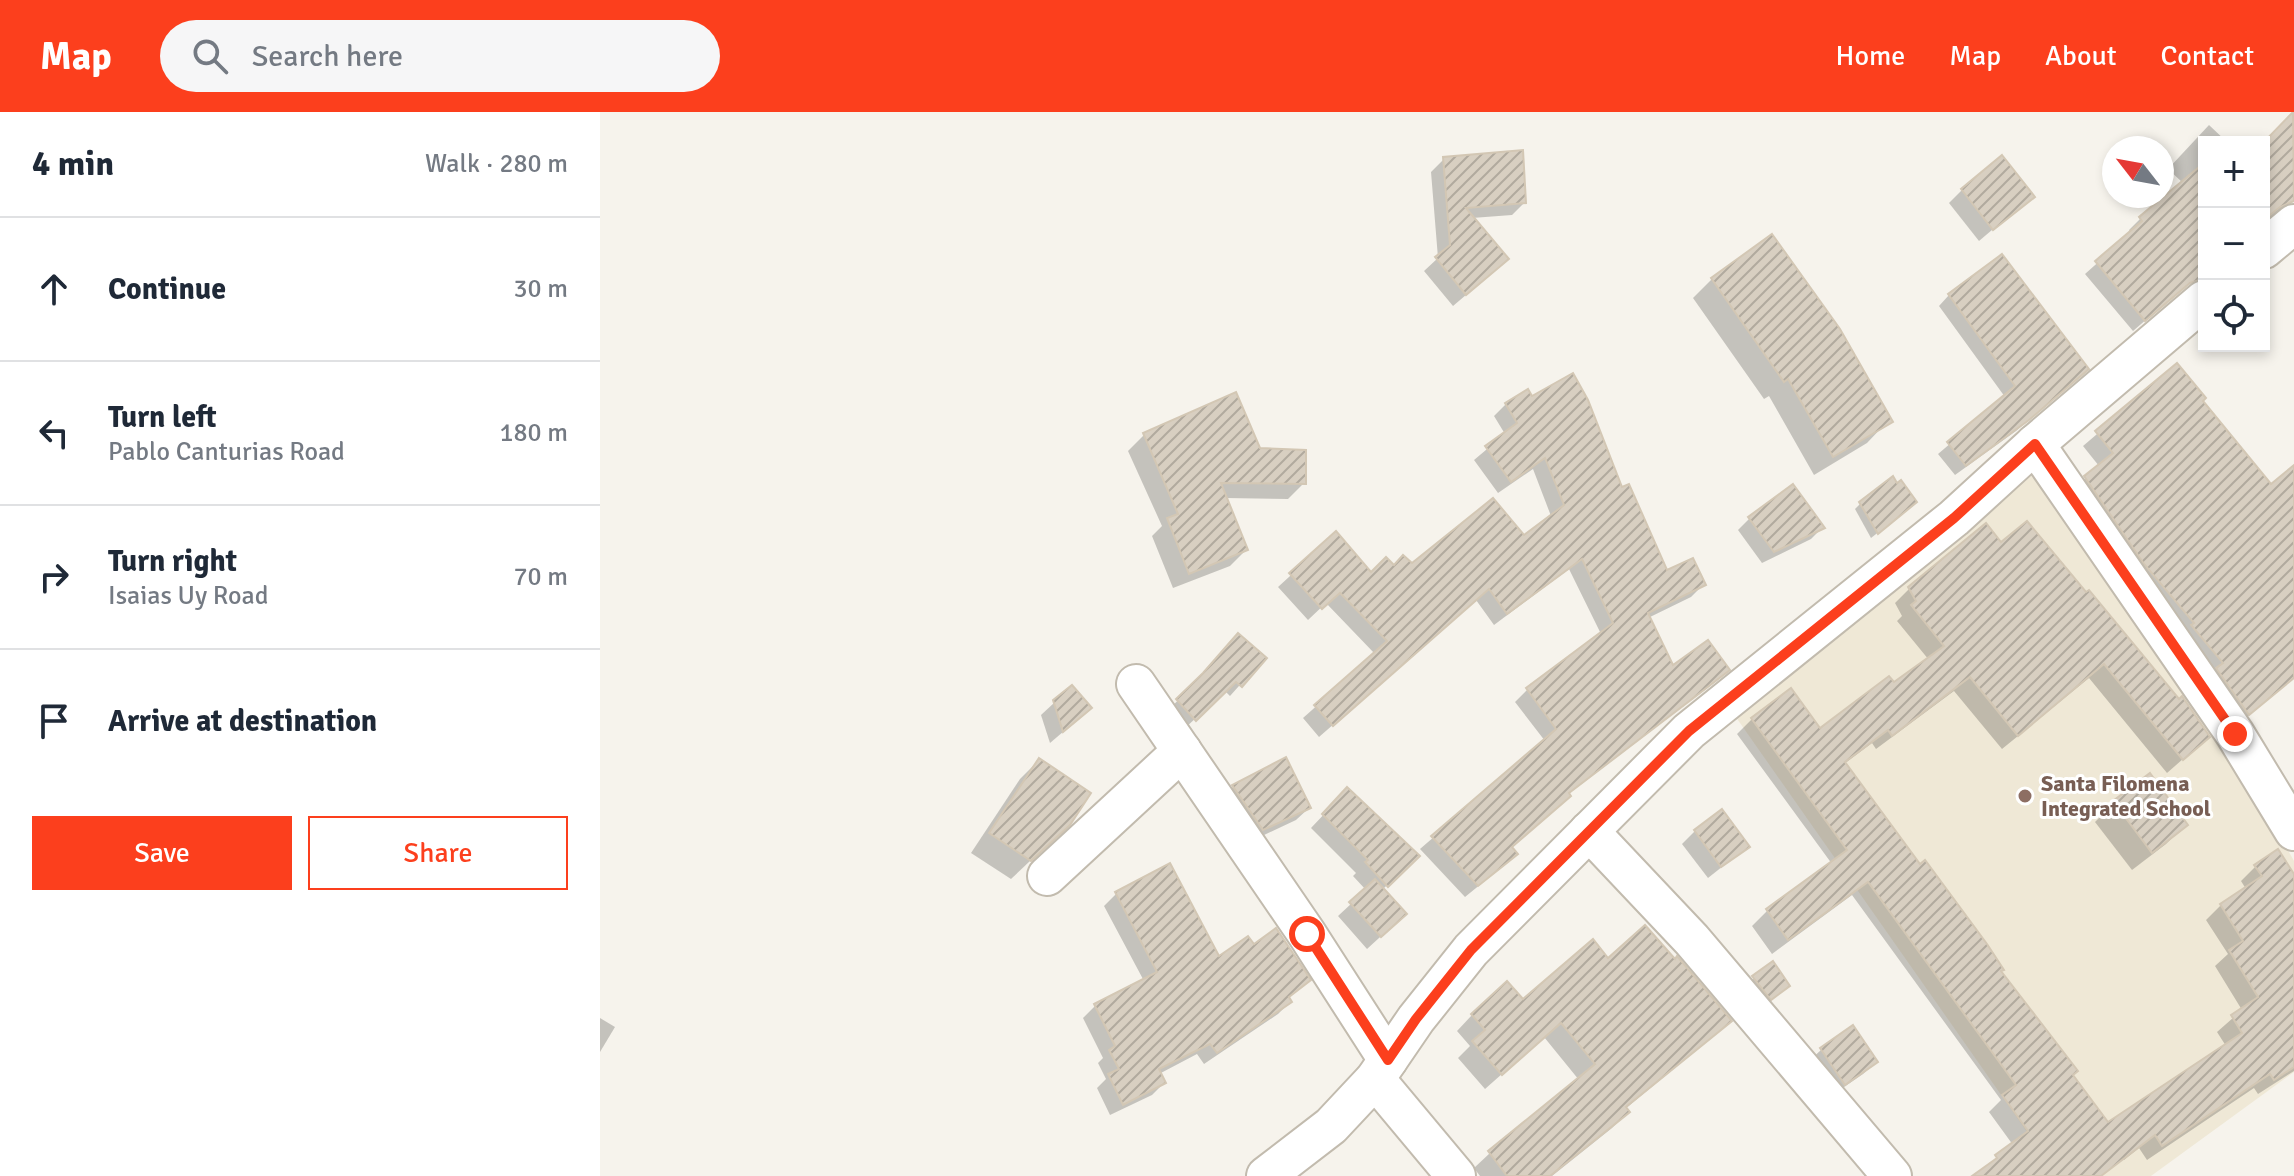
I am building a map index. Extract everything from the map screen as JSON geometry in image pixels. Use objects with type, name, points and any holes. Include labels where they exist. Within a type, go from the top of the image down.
[{"type":"street","points":[[2270,244],[2294,224]]},
{"type":"street","points":[[1266,1176],[1331,1126],[1382,1069],[1416,1019],[1471,950],[1689,731],[1954,518],[2035,444],[2198,305]]},
{"type":"street","points":[[2035,444],[2235,734],[2294,831]]},
{"type":"street","points":[[1136,684],[1307,934],[1382,1069],[1456,1176]]},
{"type":"street","points":[[1047,876],[1182,751]]},
{"type":"street","points":[[1589,831],[1692,940],[1892,1176]]},
{"type":"shaded area","name":"Santa Filomena Integrated School","points":[[2035,466],[2222,732],[2294,861],[2294,1072],[2151,1176],[2058,1176],[1733,713]]},
{"type":"building","points":[[2293,112],[2294,201],[2270,215],[2270,136]]},
{"type":"building","points":[[1523,150],[1526,203],[1466,208],[1509,259],[1466,295],[1435,257],[1450,245],[1443,157]]},
{"type":"building","points":[[2002,155],[2035,197],[1993,230],[1961,189]]},
{"type":"building","points":[[2198,168],[2198,281],[2190,283],[2145,321],[2095,261],[2142,221],[2139,217],[2150,208],[2174,208],[2174,188]]},
{"type":"building","points":[[1772,234],[1840,329],[1893,422],[1833,457],[1788,379],[1784,382],[1711,278]]},
{"type":"building","points":[[2002,254],[2089,369],[2029,420],[1966,466],[1947,442],[2015,386],[1948,294]]},
{"type":"building","points":[[2177,363],[2206,398],[2203,401],[2271,484],[2294,465],[2294,678],[2249,715],[2216,668],[2223,663],[2144,564],[2084,476],[2113,453],[2095,431]]},
{"type":"building","points":[[1573,373],[1588,400],[1622,487],[1629,484],[1667,570],[1693,558],[1706,585],[1648,613],[1673,665],[1708,640],[1730,670],[1569,793],[1571,796],[1512,847],[1518,854],[1478,886],[1431,836],[1556,729],[1526,688],[1613,623],[1582,559],[1507,614],[1489,589],[1333,726],[1314,705],[1387,641],[1340,593],[1322,609],[1289,573],[1336,531],[1371,572],[1386,557],[1394,565],[1403,555],[1412,563],[1493,498],[1524,535],[1564,505],[1545,458],[1511,482],[1485,446],[1517,423],[1505,403],[1528,389],[1532,396]]},
{"type":"building","points":[[1236,392],[1260,448],[1306,450],[1306,484],[1221,483],[1248,550],[1189,574],[1167,518],[1178,514],[1143,433]]},
{"type":"building","points":[[1893,476],[1897,483],[1901,480],[1917,502],[1878,534],[1859,502]]},
{"type":"building","points":[[1793,484],[1825,528],[1774,552],[1748,517]]},
{"type":"building","points":[[2027,521],[2179,699],[2182,696],[2210,737],[2183,760],[2104,664],[2018,736],[1970,677],[1892,736],[1888,730],[1845,762],[1920,864],[1925,860],[1987,944],[2004,970],[2001,971],[2078,1071],[2073,1075],[2108,1122],[2242,1033],[2231,1015],[2258,997],[2229,950],[2243,941],[2220,904],[2262,876],[2254,865],[2278,849],[2294,874],[2294,1067],[2274,1080],[2270,1074],[2162,1146],[2155,1135],[2101,1176],[1972,1176],[2028,1131],[2002,1095],[2016,1085],[1868,882],[1788,940],[1766,909],[1847,850],[1751,718],[1791,688],[1820,728],[1889,676],[1894,682],[1944,646],[1911,605],[1916,601],[1908,587],[1986,523],[2001,542]]},
{"type":"building","points":[[1238,633],[1267,658],[1242,687],[1236,682],[1196,721],[1176,699]]},
{"type":"building","points":[[1072,685],[1092,708],[1063,732],[1053,700]]},
{"type":"building","points":[[1286,757],[1311,808],[1263,830],[1232,785]]},
{"type":"building","points":[[1039,758],[1091,793],[1070,825],[1031,861],[989,833]]},
{"type":"building","points":[[2150,773],[2188,825],[2152,853],[2113,801]]},
{"type":"building","points":[[1347,787],[1420,856],[1388,887],[1365,862],[1368,860],[1322,814]]},
{"type":"building","points":[[1722,809],[1750,847],[1721,867],[1694,830]]},
{"type":"building","points":[[1170,863],[1219,956],[1248,936],[1254,944],[1276,928],[1311,980],[1289,997],[1292,1002],[1217,1053],[1210,1044],[1159,1069],[1166,1083],[1123,1105],[1108,1074],[1119,1069],[1109,1050],[1115,1046],[1094,1004],[1157,972],[1115,892]]},
{"type":"building","points":[[1375,879],[1407,914],[1381,937],[1349,902]]},
{"type":"building","points":[[1645,925],[1675,959],[1677,956],[1732,1021],[1626,1107],[1630,1112],[1550,1176],[1507,1176],[1488,1151],[1595,1064],[1561,1023],[1502,1075],[1472,1041],[1485,1030],[1471,1014],[1507,981],[1523,999],[1593,939],[1608,958]]},
{"type":"building","points":[[1773,961],[1790,986],[1771,1000],[1752,976]]},
{"type":"building","points":[[1853,1025],[1878,1062],[1845,1085],[1820,1048]]},
{"type":"place","name":"Santa Filomena Integrated School","points":[[2025,796]]},
{"type":"route","points":[[1307,934],[1388,1060],[1471,950],[1689,731],[1954,518],[2035,444],[2235,734]]}]
